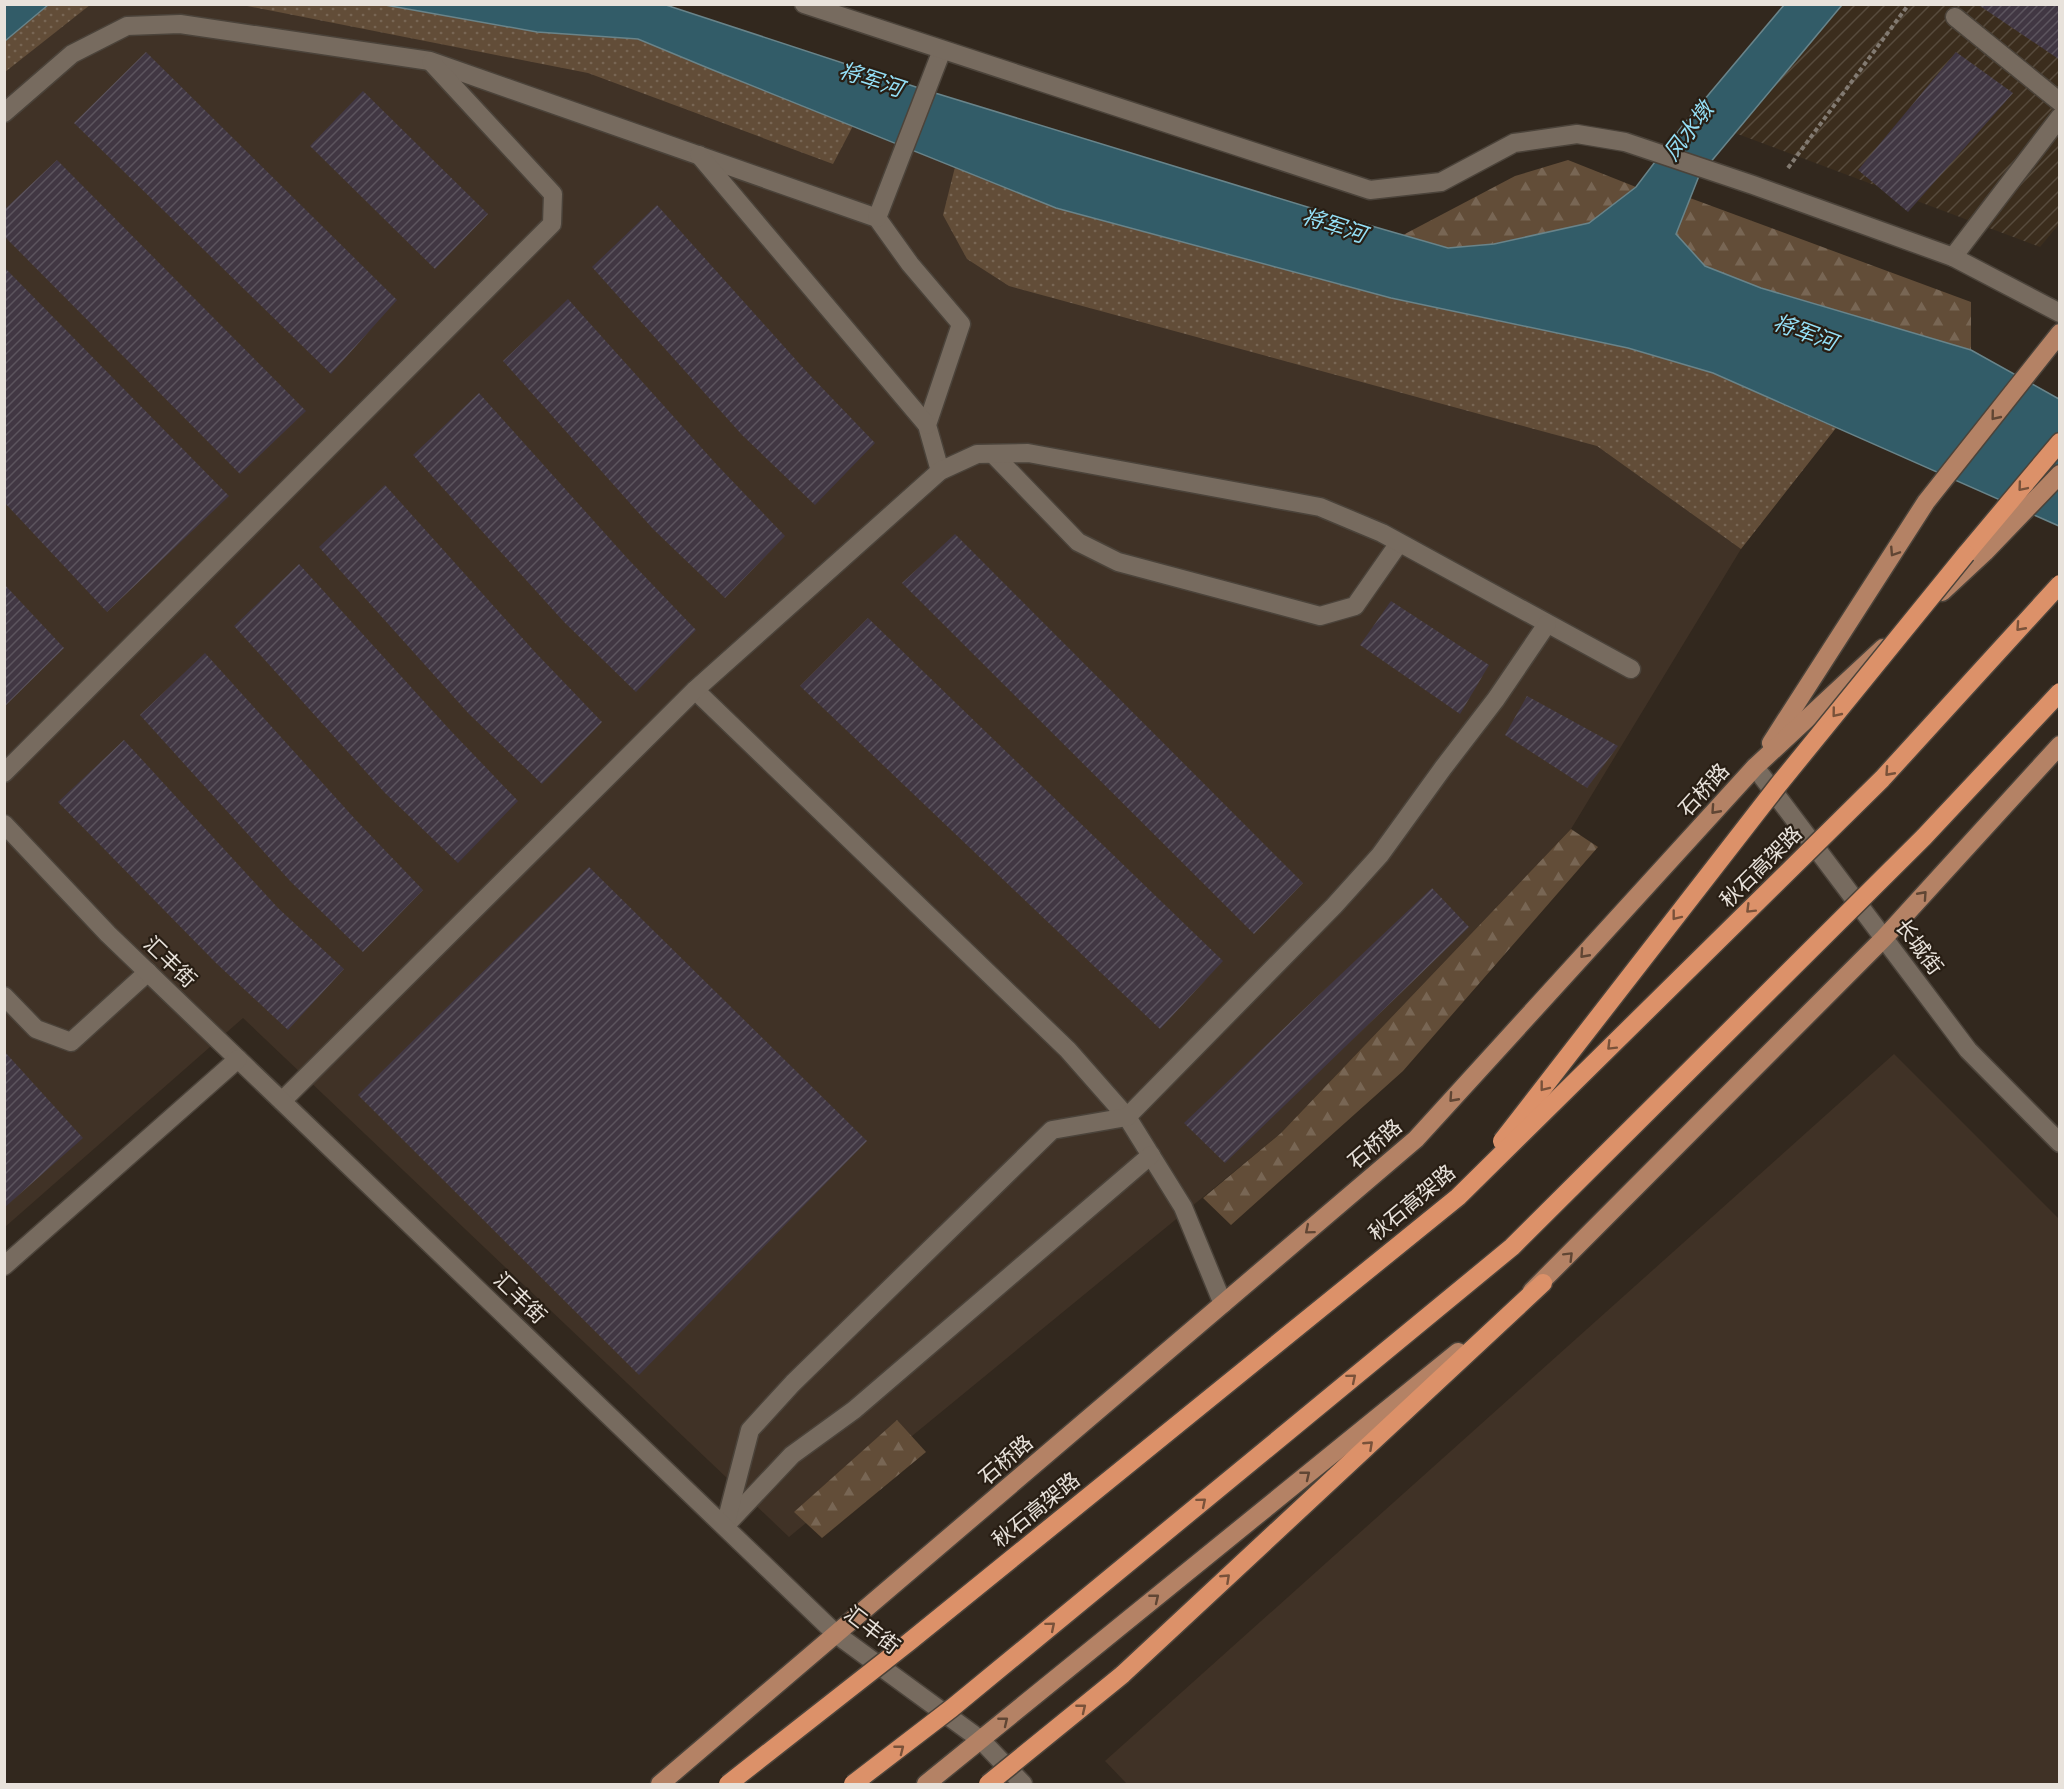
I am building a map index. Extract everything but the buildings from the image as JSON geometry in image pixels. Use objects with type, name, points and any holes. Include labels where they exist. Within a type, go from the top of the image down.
[{"type":"highway","points":[[1458,1197],[1779,784],[2060,442]]},
{"type":"highway","name":"秋石高架路","points":[[728,1785],[909,1642],[1458,1197],[1882,779],[2060,584]]},
{"type":"highway","points":[[853,1785],[952,1708],[1512,1247],[1924,837],[2060,692]]},
{"type":"highway","points":[[987,1785],[1122,1675],[1543,1283]]},
{"type":"main road","points":[[1755,767],[1926,502],[2060,333]]},
{"type":"main road","name":"石桥路","points":[[660,1785],[1416,1139],[1755,767],[1985,552],[2060,474]]},
{"type":"main road","points":[[926,1785],[1543,1283],[1884,938],[2060,745]]},
{"type":"street","points":[[804,4],[1370,190],[1441,182],[1514,143],[1577,134],[1625,142],[1762,188],[1953,257],[2060,313]]},
{"type":"street","points":[[1955,17],[2060,102]]},
{"type":"street","points":[[4,113],[72,54],[127,26],[180,24],[430,61],[877,218],[910,264],[961,324],[927,425]]},
{"type":"street","points":[[877,218],[942,50]]},
{"type":"street","points":[[4,773],[552,224],[553,194],[430,61]]},
{"type":"street","points":[[1953,257],[2060,117]]},
{"type":"street","points":[[698,154],[927,425],[940,471]]},
{"type":"street","points":[[282,1101],[695,690],[940,471],[977,454],[1028,453],[1320,507],[1382,533],[1631,669]]},
{"type":"street","points":[[993,454],[1078,542],[1118,562],[1320,616],[1355,606],[1399,543]]},
{"type":"street","points":[[725,1526],[750,1430],[793,1383],[1052,1130],[1127,1117],[1334,906],[1380,855],[1496,699],[1547,624]]},
{"type":"street","points":[[695,690],[1068,1050],[1127,1117],[1183,1207],[1222,1304]]},
{"type":"street","name":"长城街","points":[[1755,767],[1968,1050],[2060,1143]]},
{"type":"street","name":"汇丰街","points":[[4,824],[108,934],[836,1634],[981,1740],[1023,1785]]},
{"type":"street","points":[[4,996],[36,1029],[71,1042],[148,972]]},
{"type":"street","points":[[4,1266],[238,1059]]},
{"type":"street","points":[[725,1526],[792,1455],[854,1410],[1151,1155]]},
{"type":"path","points":[[1762,188],[1909,4]]},
{"type":"shaded area","points":[[48,5],[385,5],[708,68],[1056,208],[1391,298],[1836,428],[1741,549],[1571,829],[1281,1133],[789,1537],[243,1018],[5,1227],[4,41]]},
{"type":"shaded area","points":[[1842,5],[2059,5],[2059,224],[2040,247],[1735,133]]},
{"type":"shaded area","points":[[1894,1054],[2059,1219],[2059,1784],[1127,1784],[1105,1761]]},
{"type":"green space","points":[[48,5],[90,5],[5,72],[5,41]]},
{"type":"green space","points":[[242,5],[396,5],[638,39],[853,126],[833,164],[588,73]]},
{"type":"green space","points":[[1568,160],[1636,187],[1589,223],[1494,244],[1448,248],[1403,235],[1515,176]]},
{"type":"green space","points":[[955,167],[1056,208],[1391,298],[1628,348],[1713,373],[1836,428],[1741,549],[1597,446],[1009,286],[967,259],[943,215]]},
{"type":"green space","points":[[1690,198],[1971,302],[1971,350],[1761,288],[1705,266],[1675,234]]},
{"type":"green space","points":[[1571,829],[1598,847],[1403,1071],[1231,1225],[1203,1198],[1281,1133]]},
{"type":"green space","points":[[897,1420],[926,1452],[822,1538],[794,1512]]},
{"type":"water","points":[[5,4],[48,4],[48,5],[5,41]]},
{"type":"water","points":[[385,5],[666,5],[922,89],[1448,248],[1494,244],[1589,223],[1636,187],[1683,125],[1784,5],[1842,5],[1699,176],[1676,234],[1705,266],[1761,288],[1971,350],[2059,399],[2059,526],[1713,373],[1628,348],[1391,298],[1056,208],[638,39],[537,32]]},
{"type":"water label","name":"将军河","points":[[871,79]]},
{"type":"water label","name":"凤水墩","points":[[1688,131]]},
{"type":"water label","name":"将军河","points":[[1334,225]]},
{"type":"water label","name":"将军河","points":[[1805,332]]}]
